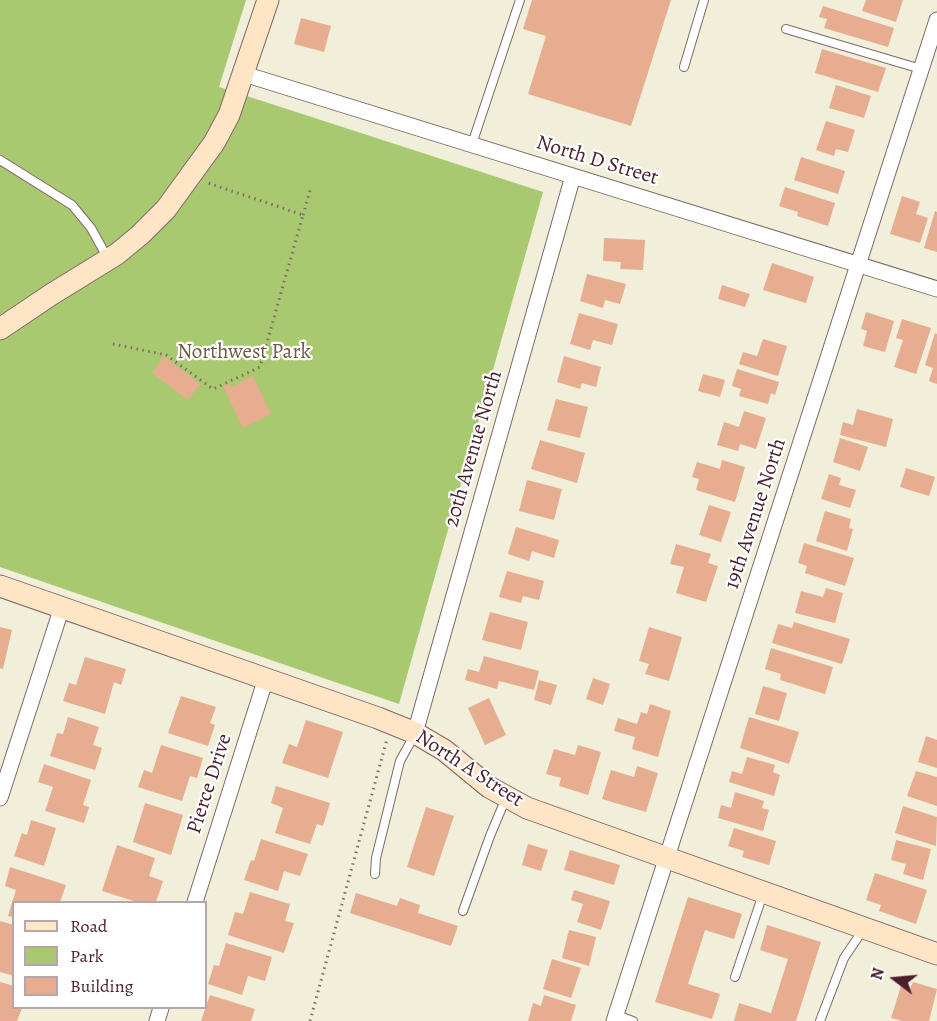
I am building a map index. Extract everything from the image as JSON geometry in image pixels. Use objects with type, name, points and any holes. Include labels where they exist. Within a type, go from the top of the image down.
[{"type":"street","points":[[0,329],[108,259],[141,235],[166,209],[214,143],[229,115],[268,0]]},
{"type":"street","name":"19th Avenue North","points":[[615,1018],[937,20]]},
{"type":"street","name":"North D Street","points":[[244,74],[937,289]]},
{"type":"street","name":"20th Avenue North","points":[[415,733],[573,176]]},
{"type":"street","name":"North A Street","points":[[0,586],[392,723],[444,750],[489,787],[527,808],[937,954]]},
{"type":"street","points":[[0,798],[62,607]]},
{"type":"street","name":"Pierce Drive","points":[[196,901],[266,678]]},
{"type":"lane","points":[[472,144],[520,0]]},
{"type":"lane","points":[[684,67],[704,0]]},
{"type":"lane","points":[[786,29],[921,69]]},
{"type":"lane","points":[[0,160],[72,205],[91,228],[108,259]]},
{"type":"lane","points":[[375,874],[376,858],[400,761],[415,733]]},
{"type":"lane","points":[[463,911],[490,836],[507,797]]},
{"type":"lane","points":[[735,977],[764,892]]},
{"type":"lane","points":[[820,1021],[844,958],[864,928]]},
{"type":"lane","points":[[615,1018],[633,1021]]},
{"type":"path","points":[[208,183],[303,215]]},
{"type":"path","points":[[113,344],[166,355],[213,389],[260,367],[311,187]]},
{"type":"path","points":[[310,1021],[392,723]]},
{"type":"green space","name":"Northwest Park","points":[[0,0],[246,0],[219,87],[543,192],[399,704],[0,567]]},
{"type":"building","points":[[532,0],[671,0],[631,126],[528,94],[546,36],[523,29]]},
{"type":"building","points":[[866,0],[903,0],[896,22],[862,11]]},
{"type":"building","points":[[823,6],[894,28],[888,47],[824,28],[827,19],[819,17]]},
{"type":"building","points":[[301,18],[331,26],[324,52],[294,44]]},
{"type":"building","points":[[822,49],[886,68],[878,92],[815,73]]},
{"type":"building","points":[[836,85],[871,96],[864,118],[829,108]]},
{"type":"building","points":[[826,121],[855,130],[848,152],[836,149],[834,156],[816,150]]},
{"type":"building","points":[[801,157],[845,171],[838,194],[794,180]]},
{"type":"building","points":[[785,187],[835,203],[828,226],[797,216],[798,212],[779,206]]},
{"type":"building","points":[[902,196],[920,202],[916,214],[928,218],[920,243],[890,234]]},
{"type":"building","points":[[935,211],[937,212],[937,252],[924,248]]},
{"type":"building","points":[[604,238],[645,240],[643,270],[620,269],[621,262],[603,261]]},
{"type":"building","points":[[772,263],[814,277],[806,303],[763,290]]},
{"type":"building","points":[[587,274],[626,284],[620,304],[605,300],[603,308],[580,301]]},
{"type":"building","points":[[722,285],[750,294],[745,307],[718,299]]},
{"type":"building","points":[[866,312],[894,321],[885,352],[863,346],[867,331],[861,329]]},
{"type":"building","points":[[579,313],[618,324],[612,345],[593,340],[590,350],[570,344]]},
{"type":"building","points":[[902,319],[931,328],[916,374],[894,367],[903,340],[896,338]]},
{"type":"building","points":[[935,333],[937,334],[937,384],[929,381],[933,368],[925,365]]},
{"type":"building","points":[[763,339],[787,346],[778,376],[739,364],[743,352],[757,356]]},
{"type":"building","points":[[164,356],[200,384],[188,400],[152,373]]},
{"type":"building","points":[[564,356],[601,367],[596,387],[582,383],[580,389],[557,382]]},
{"type":"building","points":[[737,369],[779,382],[775,395],[771,393],[768,404],[739,396],[741,389],[732,386]]},
{"type":"building","points":[[703,374],[725,380],[720,397],[698,391]]},
{"type":"building","points":[[253,376],[271,414],[243,428],[223,386],[229,383],[231,387]]},
{"type":"building","points":[[556,399],[588,407],[580,438],[547,430]]},
{"type":"building","points":[[857,409],[893,419],[886,447],[840,435],[843,422],[853,425]]},
{"type":"building","points":[[744,411],[766,418],[756,449],[740,444],[738,451],[717,445],[724,422],[739,427]]},
{"type":"building","points":[[840,438],[868,447],[860,471],[833,462]]},
{"type":"building","points":[[540,440],[585,453],[577,483],[531,469]]},
{"type":"building","points":[[722,460],[745,467],[735,502],[696,490],[699,479],[692,477],[697,462],[720,469]]},
{"type":"building","points":[[906,468],[935,477],[929,496],[900,487]]},
{"type":"building","points":[[829,474],[841,478],[839,485],[856,490],[850,508],[821,499]]},
{"type":"building","points":[[527,480],[562,489],[554,520],[519,511]]},
{"type":"building","points":[[709,505],[731,512],[721,542],[699,535]]},
{"type":"building","points":[[825,511],[851,519],[849,528],[853,529],[847,551],[816,541]]},
{"type":"building","points":[[516,527],[559,540],[554,558],[532,551],[529,561],[508,554]]},
{"type":"building","points":[[804,543],[854,558],[845,586],[805,573],[807,566],[798,563]]},
{"type":"building","points":[[676,544],[711,554],[708,563],[718,566],[706,602],[676,593],[684,567],[670,564]]},
{"type":"building","points":[[507,571],[544,581],[539,600],[523,596],[521,603],[499,597]]},
{"type":"building","points":[[826,588],[843,593],[835,623],[795,613],[801,591],[823,597]]},
{"type":"building","points":[[490,612],[528,622],[521,650],[482,640]]},
{"type":"building","points":[[794,622],[850,639],[842,664],[772,643],[778,624],[792,628]]},
{"type":"building","points":[[0,627],[12,630],[3,669],[0,668]]},
{"type":"building","points":[[649,627],[682,637],[669,681],[645,674],[649,664],[639,661]]},
{"type":"building","points":[[771,648],[833,667],[825,694],[780,680],[781,674],[765,669]]},
{"type":"building","points":[[484,656],[539,671],[534,690],[499,681],[497,689],[465,680],[468,669],[479,672]]},
{"type":"building","points":[[85,657],[126,669],[121,685],[114,682],[105,714],[63,701],[69,683],[76,685]]},
{"type":"building","points":[[593,678],[610,684],[603,705],[586,699]]},
{"type":"building","points":[[539,680],[557,685],[551,705],[534,700]]},
{"type":"building","points":[[763,686],[787,693],[779,721],[755,714]]},
{"type":"building","points":[[181,696],[216,707],[210,723],[215,725],[208,746],[168,733]]},
{"type":"building","points":[[489,698],[506,735],[485,745],[468,708]]},
{"type":"building","points":[[650,704],[671,711],[658,757],[632,749],[635,737],[614,731],[618,718],[637,724],[641,712],[647,714]]},
{"type":"building","points":[[68,717],[99,727],[93,745],[102,748],[95,770],[50,756],[57,733],[63,734]]},
{"type":"building","points":[[749,717],[799,732],[789,764],[740,748]]},
{"type":"building","points":[[306,720],[343,732],[328,778],[282,763],[289,744],[297,747]]},
{"type":"building","points":[[926,736],[937,740],[937,768],[918,762]]},
{"type":"building","points":[[161,745],[203,758],[197,778],[190,776],[182,801],[138,787],[144,770],[152,773]]},
{"type":"building","points":[[578,745],[601,752],[588,795],[559,786],[561,778],[546,774],[554,749],[575,755]]},
{"type":"building","points":[[747,757],[775,765],[773,772],[780,775],[774,796],[729,782],[732,771],[742,774]]},
{"type":"building","points":[[44,764],[91,780],[83,805],[89,807],[84,823],[45,811],[53,787],[38,782]]},
{"type":"building","points":[[637,766],[658,773],[646,812],[602,799],[611,770],[634,777]]},
{"type":"building","points":[[916,771],[937,777],[937,806],[907,796]]},
{"type":"building","points":[[276,786],[330,803],[323,826],[317,824],[310,844],[275,833],[283,808],[271,803]]},
{"type":"building","points":[[735,792],[764,801],[762,808],[769,810],[763,831],[718,818],[721,805],[731,808]]},
{"type":"building","points":[[145,803],[183,815],[171,855],[133,842]]},
{"type":"building","points":[[903,806],[937,817],[936,846],[895,833]]},
{"type":"building","points":[[426,807],[454,816],[434,876],[407,867]]},
{"type":"building","points":[[31,820],[56,828],[44,866],[14,856],[22,833],[27,835]]},
{"type":"building","points":[[734,828],[776,841],[769,865],[742,857],[744,851],[728,846]]},
{"type":"building","points":[[261,839],[308,854],[300,876],[284,871],[278,891],[244,880],[251,860],[254,861]]},
{"type":"building","points":[[896,840],[931,849],[923,880],[903,874],[906,864],[891,860]]},
{"type":"building","points":[[528,844],[548,850],[541,871],[522,865]]},
{"type":"building","points":[[117,845],[155,858],[149,876],[163,881],[156,901],[134,901],[102,891]]},
{"type":"building","points":[[570,850],[620,865],[614,885],[564,870]]},
{"type":"building","points":[[10,867],[66,885],[60,901],[13,901],[16,890],[5,886]]},
{"type":"building","points":[[875,873],[927,890],[916,924],[879,911],[881,905],[866,900]]},
{"type":"building","points":[[574,890],[610,901],[601,930],[577,922],[583,904],[571,900]]},
{"type":"building","points":[[250,892],[290,904],[285,921],[294,923],[284,953],[228,935],[235,912],[243,914]]},
{"type":"building","points":[[356,893],[397,906],[400,898],[420,905],[418,913],[458,926],[451,946],[350,913]]},
{"type":"building","points":[[688,897],[742,914],[734,939],[705,930],[688,984],[720,994],[712,1019],[655,1002]]},
{"type":"building","points":[[12,903],[12,917],[8,916]]},
{"type":"building","points":[[0,921],[12,924],[12,975],[0,972]]},
{"type":"building","points":[[767,925],[821,942],[796,1021],[734,1021],[739,1003],[771,1013],[788,959],[760,950]]},
{"type":"building","points":[[569,930],[596,937],[589,966],[562,958]]},
{"type":"building","points":[[226,943],[272,957],[265,981],[248,976],[242,995],[208,984],[214,965],[219,966]]},
{"type":"building","points":[[552,959],[581,968],[571,998],[543,989]]},
{"type":"building","points":[[0,982],[12,985],[12,1009],[22,1009],[17,1021],[0,1021]]},
{"type":"building","points":[[913,982],[937,989],[929,1021],[902,1021],[891,1018],[901,986],[910,989]]},
{"type":"building","points":[[210,995],[255,1009],[251,1021],[201,1021]]},
{"type":"building","points":[[544,995],[576,1005],[571,1021],[528,1021],[533,1003],[541,1006]]}]
